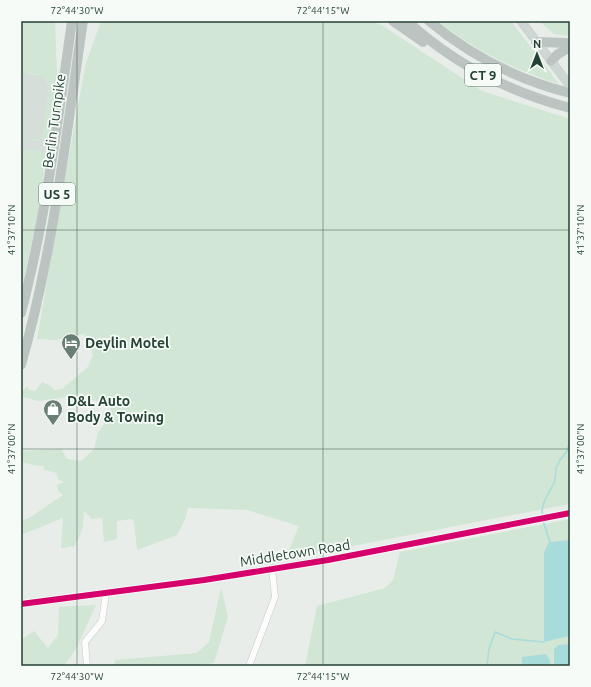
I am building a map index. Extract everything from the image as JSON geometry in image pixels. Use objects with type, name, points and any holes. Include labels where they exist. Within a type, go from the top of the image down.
[{"type":"highway","name":"Berlin Turnpike","points":[[21,313],[44,209],[70,32],[70,21]]},
{"type":"highway","name":"Berlin Turnpike","points":[[21,365],[41,285],[54,212],[83,21]]},
{"type":"highway","points":[[392,21],[435,50],[454,58]]},
{"type":"highway","name":"CT 9","points":[[407,21],[431,42],[486,77],[537,98],[570,108]]},
{"type":"highway","name":"CT 9","points":[[429,21],[454,40],[484,59],[524,78],[570,93]]},
{"type":"highway","points":[[536,42],[570,43]]},
{"type":"highway","points":[[551,61],[558,54],[570,47]]},
{"type":"main road","points":[[521,21],[570,86]]},
{"type":"street","name":"Middletown Road","points":[[21,604],[204,580],[368,553],[570,513]]},
{"type":"street","points":[[249,666],[275,597],[272,568]]},
{"type":"street","points":[[87,666],[85,642],[102,621],[106,593]]},
{"type":"shaded area","points":[[27,73],[32,75],[57,74],[52,121],[45,156],[41,152],[31,149],[21,152],[21,75]]},
{"type":"green space","points":[[21,21],[55,21],[57,74],[51,129],[45,139],[37,141],[30,141],[29,138],[42,139],[49,84],[46,84],[45,77],[27,73],[21,75]]},
{"type":"green space","points":[[101,21],[372,21],[383,26],[482,91],[570,119],[570,504],[285,559],[299,526],[247,510],[188,508],[185,520],[177,535],[137,550],[134,521],[131,519],[117,521],[117,539],[104,542],[102,518],[92,519],[84,511],[83,527],[75,546],[61,548],[63,518],[21,535],[21,521],[29,518],[63,495],[58,491],[57,485],[64,482],[58,479],[56,473],[43,469],[44,466],[21,462],[21,451],[61,449],[67,459],[81,461],[94,449],[98,432],[112,414],[108,403],[92,400],[80,393],[67,397],[39,401],[23,397],[21,392],[27,387],[30,390],[35,391],[42,382],[51,386],[54,390],[62,389],[87,368],[93,355],[84,334],[56,340],[37,339],[85,66]]},
{"type":"green space","points":[[438,21],[511,21],[559,84],[511,66],[466,41]]},
{"type":"green space","points":[[539,21],[570,21],[570,36],[554,34]]},
{"type":"green space","points":[[31,149],[42,152],[45,156],[41,201],[21,291],[21,152]]},
{"type":"green space","points":[[570,519],[570,540],[549,542],[545,642],[570,636],[570,644],[558,645],[554,649],[554,666],[550,666],[550,661],[522,657],[522,666],[305,666],[317,606],[385,588],[393,580],[400,552]]},
{"type":"green space","points":[[221,588],[228,617],[214,663],[193,666],[114,666],[115,660],[197,653],[209,642]]},
{"type":"green space","points":[[96,605],[76,649],[64,666],[21,666],[22,639],[34,631],[48,648],[58,635],[59,607]]},
{"type":"water","points":[[570,540],[570,636],[544,642],[544,552],[549,542]]},
{"type":"water","points":[[570,644],[570,666],[554,666],[554,649],[558,645]]},
{"type":"water","points":[[546,654],[550,661],[550,666],[522,666],[522,657]]},
{"type":"waterway","points":[[543,517],[542,510],[544,502],[555,481],[556,468],[567,451],[570,439]]},
{"type":"waterway","points":[[543,521],[550,542]]},
{"type":"waterway","points":[[487,666],[489,649],[495,632],[512,639],[544,642]]},
{"type":"cycle path","points":[[21,604],[204,580],[328,560],[570,513]]},
{"type":"place","name":"Deylin Motel","points":[[71,360]]},
{"type":"place","name":"D&L Auto Body & Towing","points":[[53,426]]}]
